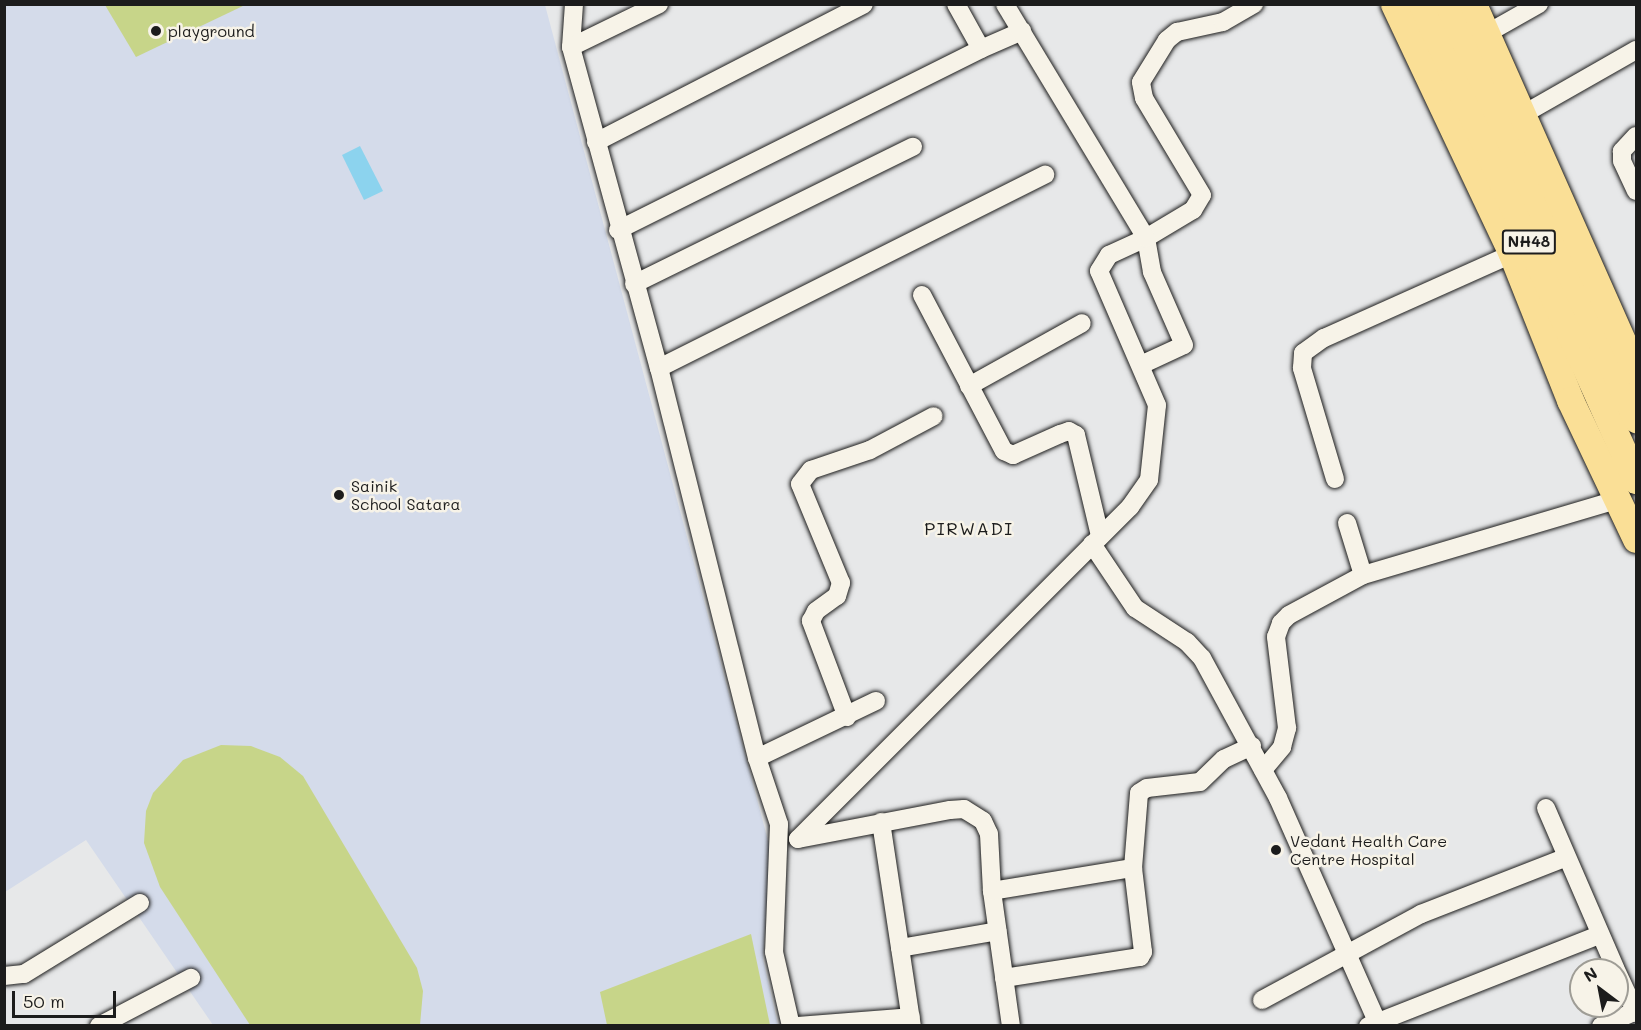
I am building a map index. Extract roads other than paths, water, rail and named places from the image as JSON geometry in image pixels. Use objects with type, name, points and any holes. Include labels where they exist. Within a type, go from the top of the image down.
[{"type":"highway","points":[[1395,4],[1512,254],[1570,400],[1628,490],[1636,539]]},
{"type":"highway","name":"NH48","points":[[1422,4],[1628,490]]},
{"type":"highway","name":"NH48","points":[[1448,4],[1636,419]]},
{"type":"highway","points":[[1473,4],[1636,372]]},
{"type":"street","points":[[574,4],[571,47],[618,230],[659,368],[757,758],[779,824],[774,952],[791,1026]]},
{"type":"street","points":[[571,47],[659,4]]},
{"type":"street","points":[[597,142],[864,4]]},
{"type":"street","points":[[1005,4],[1146,238],[1152,272],[1184,345],[1143,364]]},
{"type":"street","points":[[798,839],[1130,507],[1149,480],[1157,405],[1143,364],[1099,271],[1109,255],[1146,238],[1194,210],[1202,195],[1144,98],[1141,82],[1172,36],[1223,22],[1254,4]]},
{"type":"street","points":[[1486,34],[1539,4]]},
{"type":"street","points":[[962,7],[981,49]]},
{"type":"street","points":[[618,230],[981,49],[1022,31]]},
{"type":"street","points":[[1522,115],[1636,50]]},
{"type":"street","points":[[1636,136],[1622,151],[1622,161],[1636,191]]},
{"type":"street","points":[[634,284],[913,147]]},
{"type":"street","points":[[659,368],[1045,175]]},
{"type":"street","points":[[1335,479],[1302,368],[1303,353],[1324,338],[1512,254]]},
{"type":"street","points":[[922,295],[969,386],[1008,454],[1069,431],[1076,435],[1096,540],[1135,608],[1196,649],[1252,746],[1345,952],[1374,1024],[1599,935]]},
{"type":"street","points":[[969,386],[1082,323]]},
{"type":"street","points":[[847,717],[812,621],[816,612],[837,596],[841,583],[800,484],[811,470],[870,450],[934,416]]},
{"type":"street","points":[[1263,770],[1282,747],[1287,728],[1276,638],[1281,623],[1362,575],[1628,490]]},
{"type":"street","points":[[1347,523],[1362,575]]},
{"type":"street","points":[[757,758],[847,717],[876,701]]},
{"type":"street","points":[[1004,978],[1140,957],[1143,952],[1133,868],[1139,793],[1147,788],[1200,782],[1224,759],[1252,746]]},
{"type":"street","points":[[1546,807],[1565,858],[1610,958]]},
{"type":"street","points":[[778,843],[950,810],[964,809],[975,815],[989,834],[992,891],[1011,1026]]},
{"type":"street","points":[[797,1026],[912,1021],[881,822]]},
{"type":"street","points":[[1262,1000],[1345,952],[1421,914],[1565,858]]},
{"type":"street","points":[[992,891],[1133,868]]},
{"type":"street","points":[[4,976],[24,974],[140,903]]},
{"type":"street","points":[[900,948],[998,932]]},
{"type":"street","points":[[99,1026],[191,978]]},
{"type":"street","points":[[1601,1026],[1636,1012],[1629,998]]},
{"type":"water","points":[[360,146],[383,191],[364,200],[342,155]]},
{"type":"place","name":"playground","points":[[156,31]]},
{"type":"place","name":"Sainik School Satara","points":[[339,495]]},
{"type":"place","name":"Vedant Health Care Centre Hospital","points":[[1276,850]]},
{"type":"district","name":"PIRWADI","points":[[969,528]]}]
